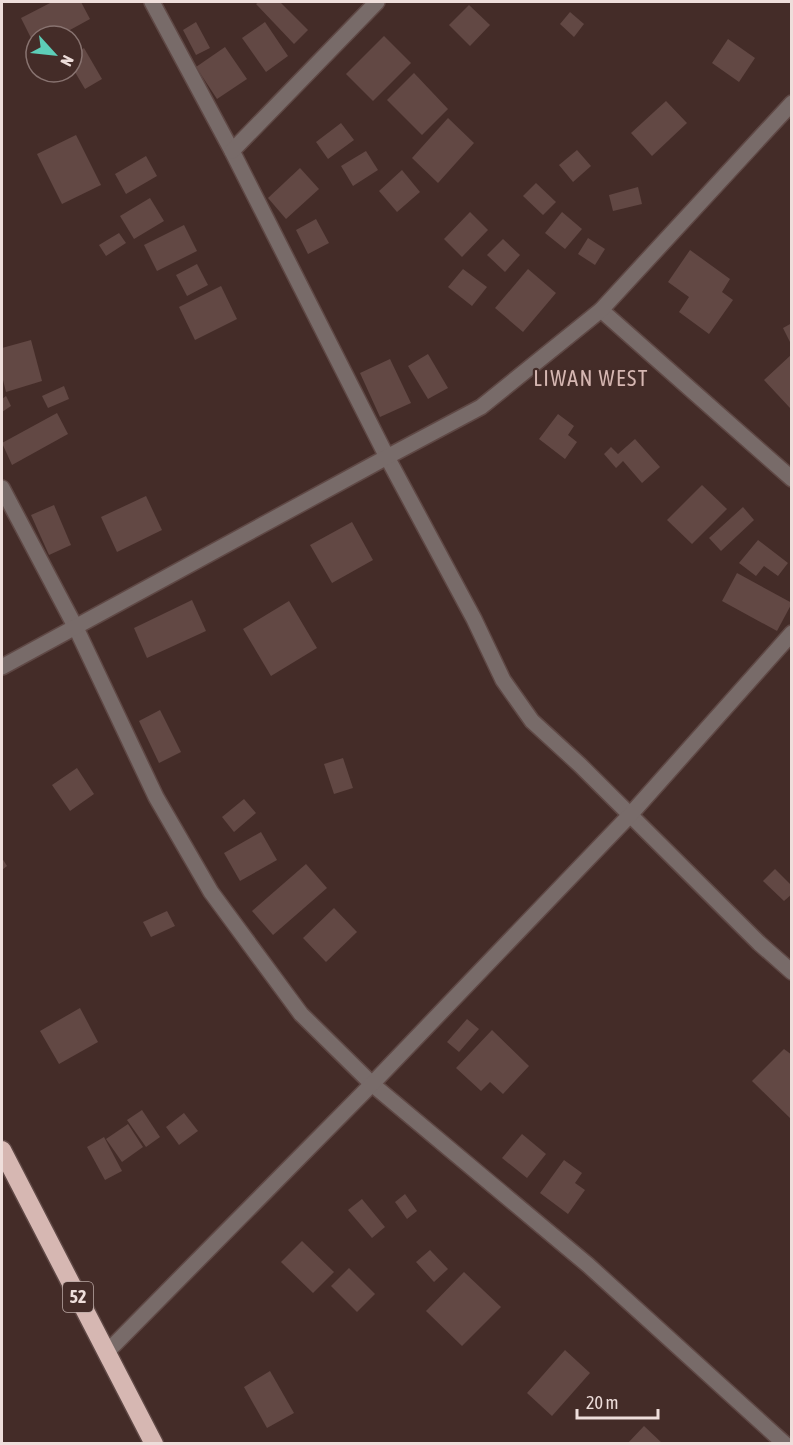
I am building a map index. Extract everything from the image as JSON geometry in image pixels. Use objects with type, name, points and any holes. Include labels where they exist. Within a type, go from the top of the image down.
[{"type":"highway","name":"52","points":[[2,1150],[154,1443]]},
{"type":"street","points":[[152,2],[232,151],[387,457],[474,619],[503,680],[532,721],[759,943],[792,972]]},
{"type":"street","points":[[232,151],[377,2]]},
{"type":"street","points":[[2,668],[481,407],[601,310],[792,103]]},
{"type":"street","points":[[601,310],[792,479]]},
{"type":"street","points":[[2,488],[76,628],[156,797],[211,892],[301,1014],[372,1084],[588,1265],[785,1443]]},
{"type":"street","points":[[107,1352],[372,1084],[630,815],[792,633]]},
{"type":"building","points":[[52,2],[81,2],[90,19],[81,24],[24,24],[21,18]]},
{"type":"building","points":[[280,2],[308,30],[294,44],[256,4]]},
{"type":"building","points":[[469,5],[490,25],[470,46],[449,25]]},
{"type":"building","points":[[570,12],[584,24],[574,37],[560,24]]},
{"type":"building","points":[[196,22],[210,48],[196,55],[183,30]]},
{"type":"building","points":[[265,22],[288,56],[266,72],[242,38]]},
{"type":"building","points":[[384,36],[411,63],[373,101],[346,74]]},
{"type":"building","points":[[728,39],[755,58],[739,82],[712,63]]},
{"type":"building","points":[[225,47],[247,79],[217,99],[196,67]]},
{"type":"building","points":[[84,48],[102,79],[85,89],[82,84],[84,84]]},
{"type":"building","points":[[414,73],[448,109],[422,135],[387,100]]},
{"type":"building","points":[[666,101],[687,123],[652,156],[631,133]]},
{"type":"building","points":[[448,118],[474,143],[438,183],[412,158]]},
{"type":"building","points":[[341,123],[354,140],[328,159],[316,142]]},
{"type":"building","points":[[76,135],[101,185],[62,204],[37,154]]},
{"type":"building","points":[[577,150],[591,166],[573,182],[559,165]]},
{"type":"building","points":[[366,151],[378,170],[353,186],[341,166]]},
{"type":"building","points":[[146,156],[157,176],[126,194],[115,174]]},
{"type":"building","points":[[300,168],[319,189],[286,219],[268,198]]},
{"type":"building","points":[[402,170],[420,192],[397,212],[379,191]]},
{"type":"building","points":[[536,183],[556,202],[543,215],[523,196]]},
{"type":"building","points":[[638,187],[642,204],[613,211],[609,195]]},
{"type":"building","points":[[150,198],[164,221],[134,239],[120,216]]},
{"type":"building","points":[[470,212],[488,230],[462,257],[444,239]]},
{"type":"building","points":[[562,212],[582,229],[565,249],[545,233]]},
{"type":"building","points":[[316,219],[329,243],[308,254],[296,230]]},
{"type":"building","points":[[184,225],[197,251],[157,271],[144,245]]},
{"type":"building","points":[[119,233],[126,243],[106,256],[99,245]]},
{"type":"building","points":[[588,238],[605,249],[595,265],[578,254]]},
{"type":"building","points":[[503,239],[520,255],[505,272],[487,255]]},
{"type":"building","points":[[690,250],[730,279],[722,292],[733,300],[709,334],[679,312],[689,297],[668,282]]},
{"type":"building","points":[[197,264],[208,285],[187,296],[176,275]]},
{"type":"building","points":[[463,269],[487,287],[472,306],[448,287]]},
{"type":"building","points":[[528,269],[556,293],[523,332],[495,308]]},
{"type":"building","points":[[221,286],[237,319],[195,340],[179,307]]},
{"type":"building","points":[[792,323],[792,346],[783,328]]},
{"type":"building","points":[[31,340],[42,381],[6,392],[2,376],[2,348]]},
{"type":"building","points":[[428,354],[448,388],[428,399],[408,366]]},
{"type":"building","points":[[792,354],[792,406],[790,408],[764,380]]},
{"type":"building","points":[[390,359],[411,403],[380,417],[360,373]]},
{"type":"building","points":[[64,386],[69,399],[48,408],[42,396]]},
{"type":"building","points":[[6,396],[11,406],[2,412],[2,399]]},
{"type":"building","points":[[57,413],[68,434],[12,465],[2,443]]},
{"type":"building","points":[[558,414],[574,426],[568,435],[577,442],[565,459],[539,439]]},
{"type":"building","points":[[635,439],[660,467],[642,483],[623,461],[616,468],[604,454],[611,447],[618,454]]},
{"type":"building","points":[[702,485],[727,509],[692,544],[667,520]]},
{"type":"building","points":[[146,496],[162,530],[117,552],[101,517]]},
{"type":"building","points":[[54,505],[71,545],[49,555],[31,515]]},
{"type":"building","points":[[743,507],[754,520],[721,551],[709,538]]},
{"type":"building","points":[[352,522],[373,560],[332,583],[310,545]]},
{"type":"building","points":[[758,540],[788,563],[778,576],[764,566],[756,576],[739,563]]},
{"type":"building","points":[[737,573],[792,603],[777,631],[722,601]]},
{"type":"building","points":[[192,600],[206,631],[147,658],[134,628]]},
{"type":"building","points":[[289,601],[317,648],[271,676],[243,629]]},
{"type":"building","points":[[160,710],[181,752],[159,763],[139,721]]},
{"type":"building","points":[[343,758],[353,788],[334,794],[324,764]]},
{"type":"building","points":[[77,768],[94,794],[70,811],[52,785]]},
{"type":"building","points":[[244,799],[256,813],[234,832],[222,817]]},
{"type":"building","points":[[261,832],[277,860],[240,881],[224,853]]},
{"type":"building","points":[[2,858],[7,866],[2,870]]},
{"type":"building","points":[[306,864],[327,888],[273,935],[252,911]]},
{"type":"building","points":[[775,869],[792,886],[792,894],[784,901],[763,881]]},
{"type":"building","points":[[334,908],[357,932],[326,962],[303,938]]},
{"type":"building","points":[[167,911],[175,926],[151,937],[143,922]]},
{"type":"building","points":[[80,1008],[98,1042],[59,1064],[40,1031]]},
{"type":"building","points":[[467,1019],[479,1029],[459,1052],[447,1042]]},
{"type":"building","points":[[492,1030],[529,1066],[503,1094],[490,1082],[481,1091],[456,1068]]},
{"type":"building","points":[[784,1049],[792,1055],[792,1120],[752,1081]]},
{"type":"building","points":[[142,1110],[160,1137],[146,1147],[127,1120]]},
{"type":"building","points":[[184,1113],[198,1131],[179,1145],[166,1127]]},
{"type":"building","points":[[128,1124],[143,1147],[122,1162],[106,1139]]},
{"type":"building","points":[[522,1134],[546,1154],[527,1178],[502,1158]]},
{"type":"building","points":[[104,1137],[122,1171],[105,1180],[87,1147]]},
{"type":"building","points":[[564,1160],[582,1173],[575,1183],[585,1190],[568,1214],[540,1193]]},
{"type":"building","points":[[405,1194],[417,1211],[407,1219],[395,1202]]},
{"type":"building","points":[[362,1199],[385,1227],[372,1238],[348,1210]]},
{"type":"building","points":[[302,1241],[334,1272],[313,1293],[281,1262]]},
{"type":"building","points":[[430,1250],[448,1269],[434,1282],[416,1262]]},
{"type":"building","points":[[349,1268],[375,1294],[357,1312],[331,1286]]},
{"type":"building","points":[[464,1272],[501,1307],[462,1346],[426,1311]]},
{"type":"building","points":[[565,1350],[590,1373],[552,1416],[527,1393]]},
{"type":"building","points":[[270,1371],[294,1413],[267,1428],[244,1387]]},
{"type":"building","points":[[644,1426],[663,1444],[627,1444]]},
{"type":"district","name":"LIWAN WEST","points":[[591,378]]}]
